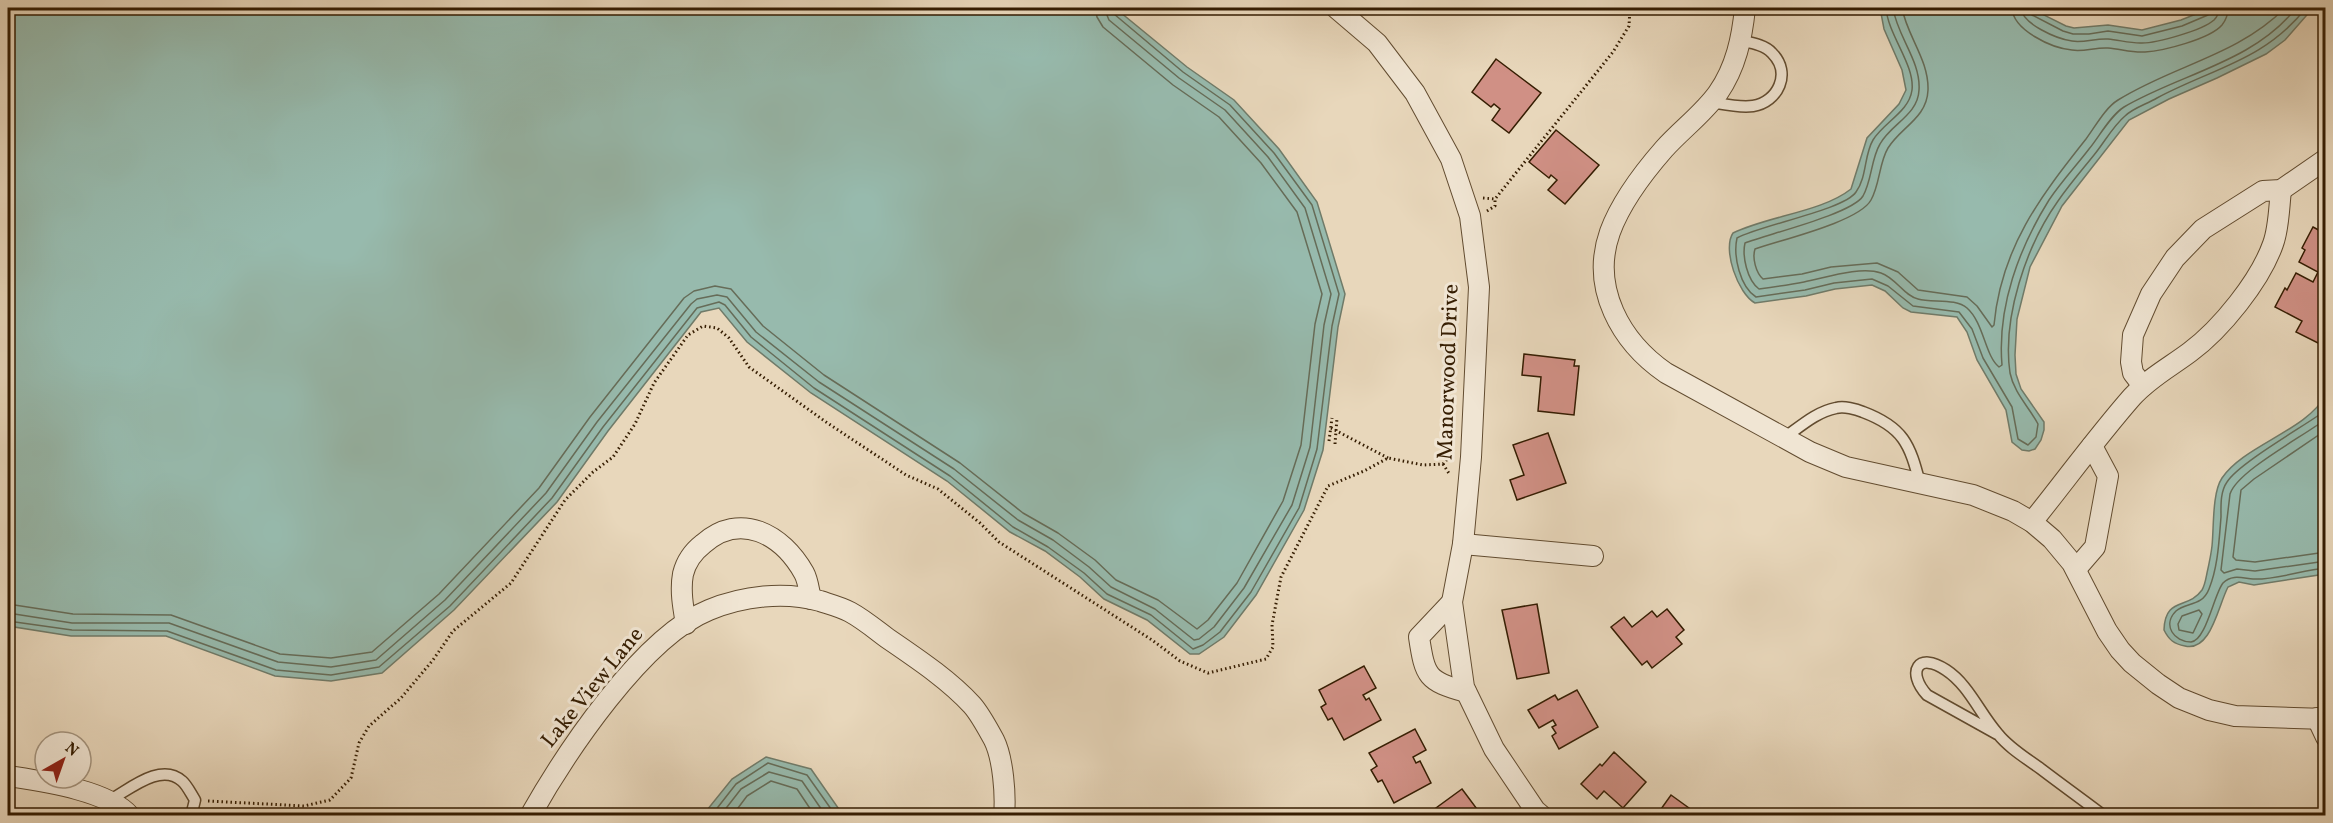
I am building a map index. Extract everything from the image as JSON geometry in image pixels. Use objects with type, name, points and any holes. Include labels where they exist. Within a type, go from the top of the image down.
[{"type":"street","name":"Manorwood Drive","points":[[1336,8],[1377,43],[1415,93],[1451,159],[1470,216],[1479,287],[1471,457],[1463,544],[1452,602],[1466,692],[1494,748],[1535,810],[1542,816]]},
{"type":"street","points":[[1745,8],[1742,41],[1731,69],[1702,113],[1664,149],[1619,212],[1606,248],[1607,292],[1621,329],[1633,346],[1646,360],[1666,373],[1810,452],[1846,466],[1991,501],[2032,522],[2052,540],[2076,569],[2107,631],[2120,650],[2158,684],[2180,698],[2209,710],[2235,716],[2265,719],[2322,717],[2325,737]]},
{"type":"street","points":[[2143,386],[2133,373],[2131,362],[2133,335],[2151,294],[2175,258],[2202,229],[2264,191],[2281,190],[2325,159]]},
{"type":"street","points":[[2032,522],[2143,386],[2190,352],[2239,301],[2259,272],[2274,243],[2281,190]]},
{"type":"street","points":[[2076,569],[2095,547],[2108,476],[2092,447]]},
{"type":"street","points":[[686,624],[682,597],[683,572],[694,551],[716,533],[742,527],[773,536],[805,574],[811,599]]},
{"type":"street","points":[[1463,544],[1593,556]]},
{"type":"street","name":"Lake View Lane","points":[[530,816],[556,771],[631,672],[667,636],[708,610],[746,599],[785,595],[811,599],[849,611],[928,666],[973,706],[995,741],[1001,768],[1004,816]]},
{"type":"street","points":[[1452,602],[1419,637],[1424,668],[1440,685],[1466,692]]},
{"type":"street","points":[[8,776],[110,800],[130,816]]},
{"type":"lane","points":[[1710,102],[1753,106],[1771,99],[1778,91],[1781,80],[1773,53],[1761,46],[1742,41]]},
{"type":"lane","points":[[1784,438],[1816,414],[1839,407],[1858,410],[1889,424],[1902,438],[1914,459],[1920,484]]},
{"type":"lane","points":[[1997,734],[1927,695],[1918,686],[1915,676],[1920,664],[1926,662],[1936,664],[1949,671],[1997,734],[2013,749],[2104,816]]},
{"type":"lane","points":[[110,800],[155,775],[170,773],[183,781],[195,800],[191,816]]},
{"type":"path","points":[[1470,216],[1491,210],[1495,206],[1495,199],[1613,52],[1629,26],[1630,8]]},
{"type":"path","points":[[1329,441],[1332,418]]},
{"type":"path","points":[[1335,444],[1337,418]]},
{"type":"path","points":[[1331,428],[1388,458],[1423,465],[1443,464],[1451,454],[1471,457]]},
{"type":"path","points":[[1220,671],[1266,659],[1273,647],[1272,625],[1281,577],[1304,528],[1328,486],[1388,458]]},
{"type":"water","points":[[8,8],[1115,8],[1187,67],[1234,100],[1279,149],[1317,202],[1345,294],[1338,327],[1323,450],[1304,510],[1256,595],[1224,637],[1199,654],[1190,654],[1147,620],[1104,599],[1080,577],[1045,551],[1010,532],[947,481],[811,393],[747,342],[719,308],[701,312],[608,431],[557,502],[454,610],[382,673],[331,681],[275,676],[166,636],[71,636],[8,626]]},
{"type":"water","points":[[1880,8],[2030,8],[2074,28],[2108,25],[2142,30],[2181,20],[2211,8],[2313,8],[2285,40],[2266,54],[2129,120],[2062,206],[2030,267],[2017,319],[2016,374],[2021,389],[2044,422],[2041,440],[2035,449],[2022,450],[2012,442],[2006,410],[1977,360],[1967,332],[1957,317],[1911,312],[1903,308],[1885,291],[1872,285],[1755,303],[1743,291],[1734,271],[1729,249],[1733,233],[1762,222],[1810,209],[1839,197],[1851,189],[1867,138],[1899,104],[1906,90],[1902,70],[1884,29]]},
{"type":"water","points":[[2325,396],[2325,574],[2254,585],[2239,582],[2228,587],[2212,626],[2201,642],[2194,646],[2175,643],[2164,630],[2165,619],[2168,612],[2196,596],[2204,586],[2212,549],[2216,492],[2222,478],[2244,456],[2304,419]]},
{"type":"water","points":[[766,757],[811,769],[843,815],[703,815],[732,779]]},
{"type":"building","points":[[1496,59],[1541,93],[1509,133],[1492,120],[1500,109],[1494,104],[1491,107],[1472,92]]},
{"type":"building","points":[[1556,130],[1599,165],[1565,204],[1548,190],[1557,180],[1551,175],[1549,178],[1529,162]]},
{"type":"building","points":[[2313,227],[2326,234],[2326,347],[2296,332],[2302,321],[2275,307],[2296,273],[2313,282],[2318,272],[2299,262],[2305,250],[2302,248]]},
{"type":"building","points":[[1524,354],[1575,360],[1574,366],[1579,366],[1574,415],[1538,411],[1541,377],[1522,375]]},
{"type":"building","points":[[1548,433],[1566,483],[1517,500],[1510,480],[1524,475],[1513,445]]},
{"type":"building","points":[[1537,604],[1549,673],[1517,679],[1502,610]]},
{"type":"building","points":[[1667,609],[1684,630],[1676,637],[1682,644],[1652,668],[1647,661],[1642,665],[1611,627],[1624,617],[1632,627],[1652,611],[1657,617]]},
{"type":"building","points":[[1364,666],[1376,688],[1363,695],[1366,700],[1369,698],[1381,720],[1344,740],[1332,718],[1328,720],[1321,707],[1326,704],[1319,690]]},
{"type":"building","points":[[1577,690],[1598,727],[1559,749],[1552,736],[1556,733],[1552,727],[1556,725],[1553,720],[1539,728],[1528,710],[1555,695],[1558,700]]},
{"type":"building","points":[[1415,729],[1426,750],[1413,757],[1416,763],[1420,761],[1431,783],[1394,803],[1382,780],[1378,782],[1371,770],[1377,766],[1369,753]]},
{"type":"building","points":[[1614,752],[1646,782],[1623,808],[1604,791],[1597,799],[1581,784]]},
{"type":"building","points":[[1462,789],[1477,809],[1468,816],[1425,816]]},
{"type":"building","points":[[1671,795],[1700,816],[1656,816]]}]
